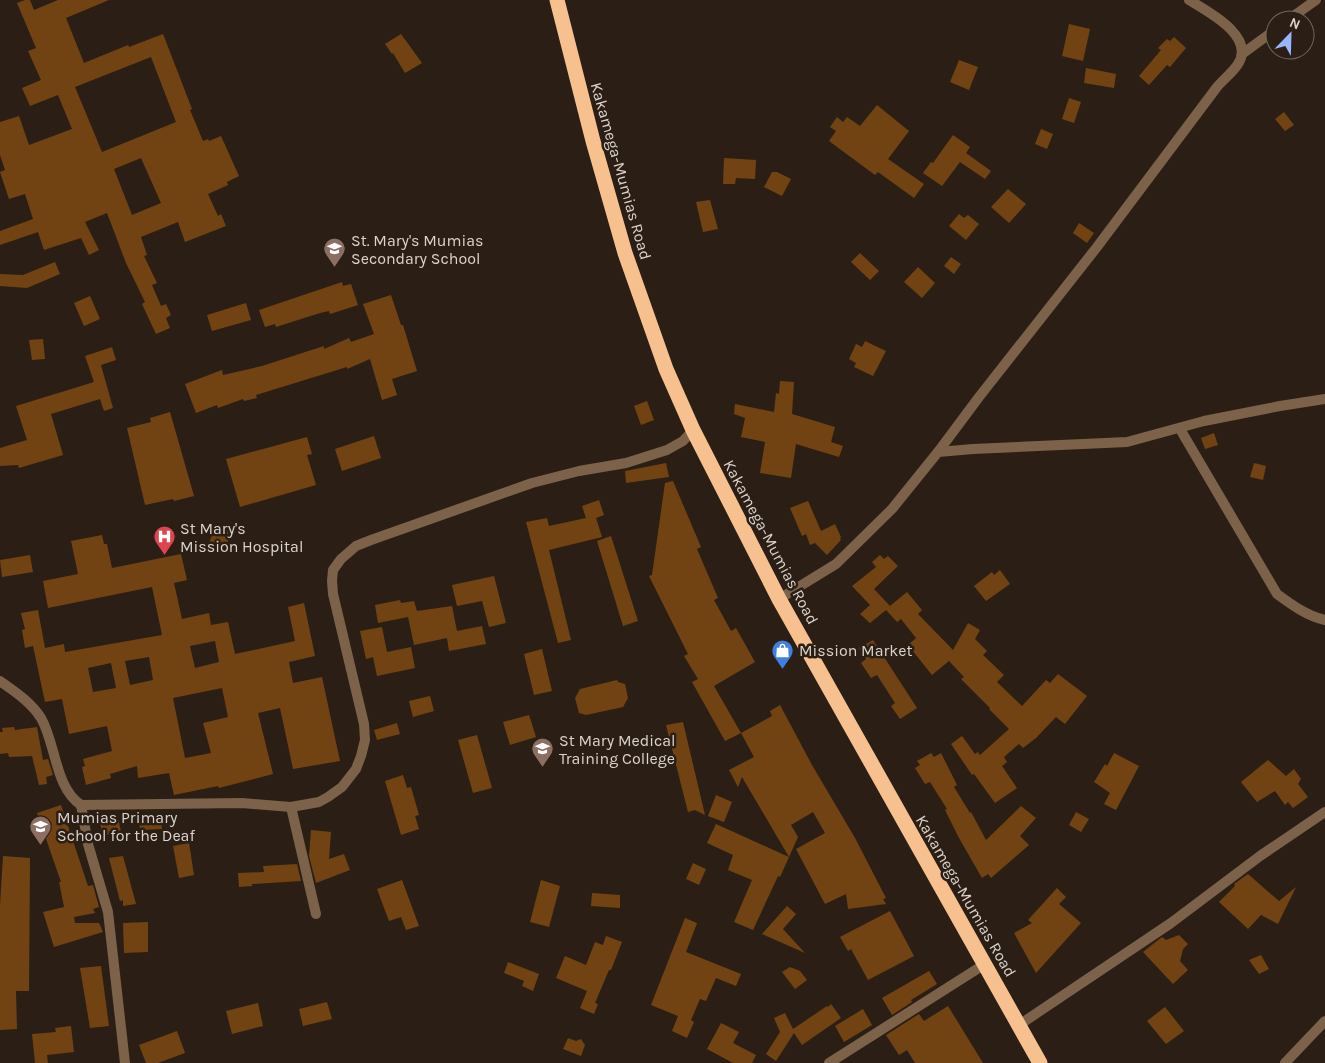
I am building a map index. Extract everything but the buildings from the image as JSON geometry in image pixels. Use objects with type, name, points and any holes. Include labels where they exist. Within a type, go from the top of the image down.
[{"type":"highway","name":"Kakamega-Mumias Road","points":[[557,0],[593,141],[625,253],[666,369],[693,430],[779,599],[1040,1063]]},
{"type":"street","points":[[779,599],[836,564],[892,509],[1097,247],[1217,87],[1239,63],[1242,46],[1237,36],[1216,18],[1189,0]]},
{"type":"street","points":[[1302,10],[1316,0]]},
{"type":"street","points":[[1242,54],[1265,37]]},
{"type":"street","points":[[938,452],[1127,442],[1204,421],[1325,399]]},
{"type":"street","points":[[1180,428],[1277,594],[1296,608],[1316,618],[1325,620]]},
{"type":"street","points":[[0,681],[24,699],[40,717],[53,748],[67,791],[81,805],[242,803],[292,806],[319,802],[342,787],[356,769],[364,749],[364,724],[333,594],[333,570],[347,552],[371,540],[532,483],[579,471],[626,463],[668,450],[682,441],[693,430]]},
{"type":"street","points":[[81,805],[88,844],[108,912],[125,1063]]},
{"type":"street","points":[[292,806],[316,914]]},
{"type":"street","points":[[1019,1025],[1171,923],[1260,856],[1325,812]]},
{"type":"street","points":[[829,1063],[985,964]]},
{"type":"street","points":[[1285,1063],[1325,1021]]},
{"type":"place","name":"St. Mary's Mumias Secondary School","points":[[335,268]]},
{"type":"place","name":"St Mary's Mission Hospital","points":[[164,556]]},
{"type":"place","name":"Mission Market","points":[[783,669]]},
{"type":"place","name":"St Mary Medical Training College","points":[[543,768]]},
{"type":"place","name":"Mumias Primary School for the Deaf","points":[[41,845]]}]
